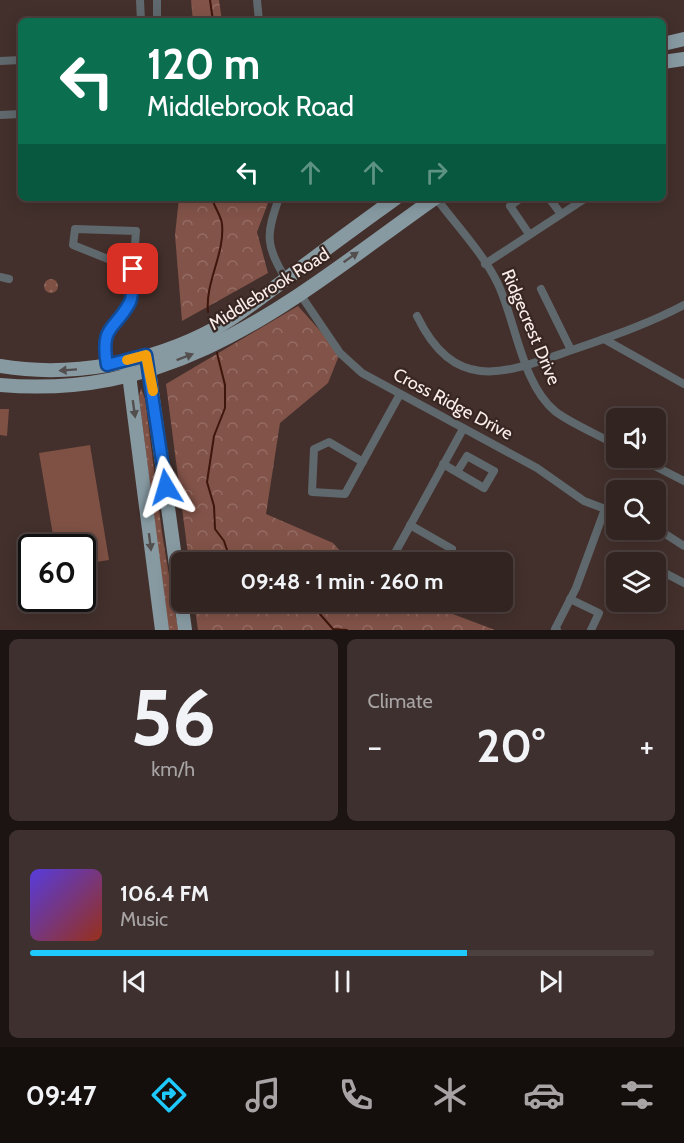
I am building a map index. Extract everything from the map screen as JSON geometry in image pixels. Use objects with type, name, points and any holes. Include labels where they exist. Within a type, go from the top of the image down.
[{"type":"main road","points":[[666,43],[684,39]]},
{"type":"main road","points":[[666,62],[684,59]]},
{"type":"main road","name":"Middlebrook Road","points":[[0,366],[31,371],[71,370],[107,365],[146,355],[215,329],[245,310],[392,201]]},
{"type":"main road","name":"Middlebrook Road","points":[[0,385],[63,387],[130,376],[222,342],[300,294],[432,201]]},
{"type":"main road","points":[[146,355],[150,370],[185,630]]},
{"type":"main road","points":[[126,360],[130,376],[162,630]]},
{"type":"street","points":[[140,0],[141,18]]},
{"type":"street","points":[[157,0],[158,18]]},
{"type":"street","points":[[258,0],[259,18]]},
{"type":"street","points":[[0,61],[18,60]]},
{"type":"street","points":[[0,115],[18,114]]},
{"type":"street","points":[[278,201],[268,234],[274,261],[286,279]]},
{"type":"street","name":"Ridgecrest Drive","points":[[438,201],[498,284],[536,387],[557,412],[606,439]]},
{"type":"street","points":[[517,201],[510,206],[529,234]]},
{"type":"street","points":[[551,201],[561,214]]},
{"type":"street","points":[[485,264],[581,201]]},
{"type":"street","points":[[107,365],[104,345],[107,330],[131,299],[136,231],[75,229],[73,245],[133,269]]},
{"type":"street","points":[[541,289],[571,350]]},
{"type":"street","name":"Cross Ridge Drive","points":[[300,294],[340,353],[362,373],[537,468],[584,501],[605,509]]},
{"type":"street","points":[[417,316],[434,344],[447,356],[462,365],[496,372],[527,366],[652,322],[684,304]]},
{"type":"street","points":[[604,339],[684,384]]},
{"type":"street","points":[[363,462],[328,442],[314,449],[312,492],[345,494],[363,462],[400,394]]},
{"type":"street","points":[[396,552],[463,429]]},
{"type":"street","points":[[443,464],[457,472]]},
{"type":"street","points":[[659,468],[684,481]]},
{"type":"street","points":[[557,630],[555,629],[570,599],[605,509]]},
{"type":"street","points":[[410,525],[452,549],[450,552]]},
{"type":"street","points":[[666,534],[684,546]]},
{"type":"street","points":[[666,573],[684,583]]},
{"type":"street","points":[[570,599],[599,614],[591,630]]},
{"type":"shaded area","points":[[51,279],[56,281],[58,286],[56,291],[51,293],[46,291],[44,286],[46,281]]},
{"type":"shaded area","points":[[141,388],[145,399],[171,588],[171,612],[175,612],[178,630],[168,630],[139,396]]},
{"type":"shaded area","points":[[0,409],[9,409],[7,436],[0,435]]},
{"type":"shaded area","points":[[90,445],[109,560],[96,562],[96,534],[53,534],[39,453]]},
{"type":"green space","points":[[191,0],[219,0],[222,18],[193,18]]},
{"type":"green space","points":[[179,201],[261,201],[268,203],[257,232],[268,273],[182,321],[175,235]]},
{"type":"green space","points":[[298,306],[340,353],[328,383],[280,423],[266,514],[333,543],[341,552],[188,552],[166,384]]},
{"type":"green space","points":[[195,612],[447,612],[495,630],[198,630]]},
{"type":"waterway","points":[[210,0],[213,18]]},
{"type":"waterway","points":[[208,312],[209,290],[222,235],[222,224],[213,201]]},
{"type":"waterway","points":[[217,353],[225,385],[225,408],[214,436],[207,482],[214,506],[215,529],[224,541],[228,552]]},
{"type":"waterway","points":[[316,612],[333,629],[347,630]]},
{"type":"slow traffic","points":[[127,360],[146,355],[153,391]]},
{"type":"route","points":[[133,269],[131,299],[107,330],[105,354],[107,365],[146,355],[156,407],[166,487]]}]
